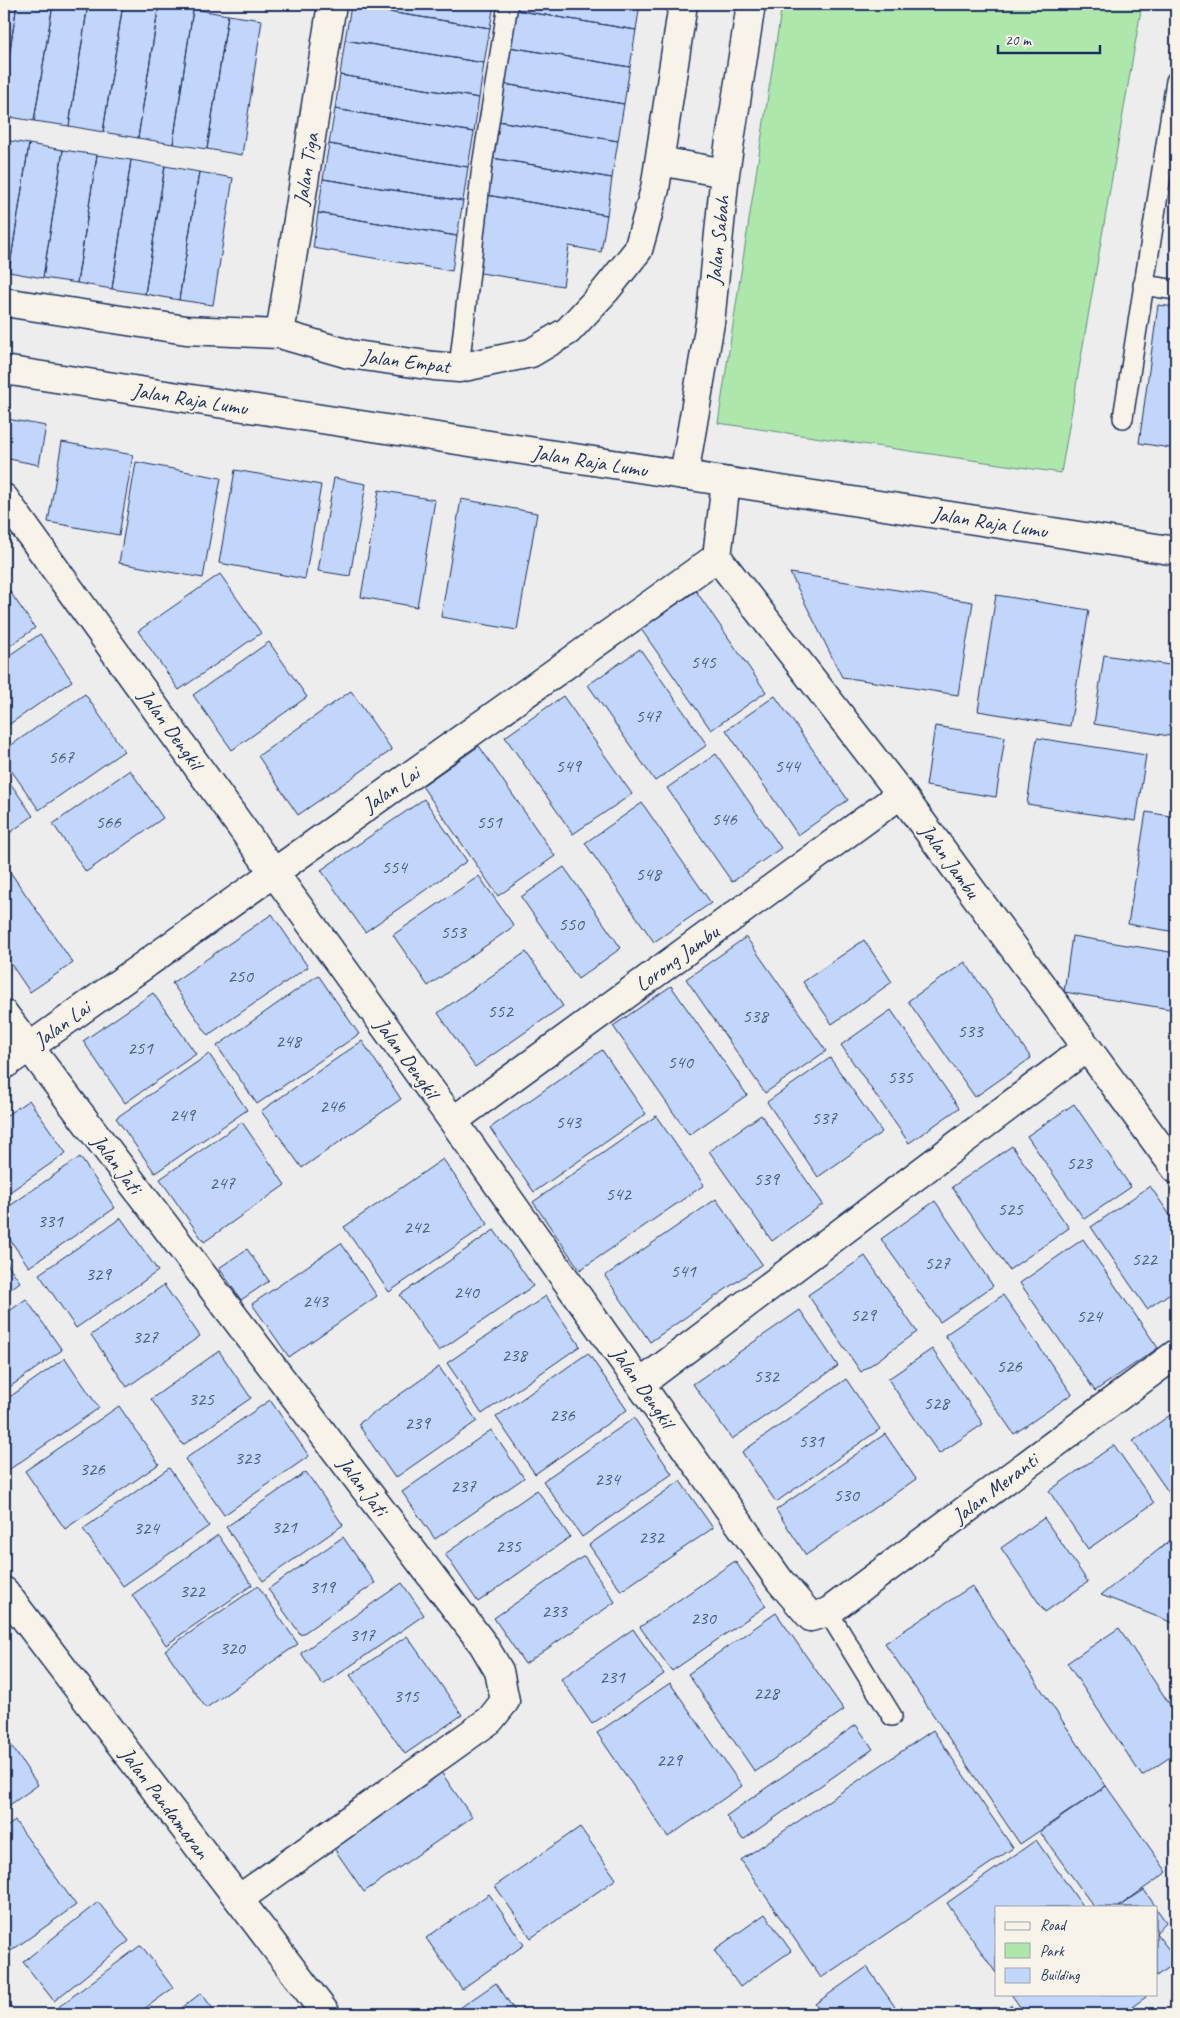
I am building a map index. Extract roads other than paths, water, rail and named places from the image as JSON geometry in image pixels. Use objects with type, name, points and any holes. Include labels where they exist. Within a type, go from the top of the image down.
[{"type":"street","name":"Jalan Tiga","points":[[280,334],[332,4]]},
{"type":"street","name":"Jalan Empat","points":[[4,302],[186,330],[280,334],[349,354],[458,368],[531,353],[568,330],[606,290],[638,250],[655,189],[660,162],[683,4]]},
{"type":"street","name":"Jalan Sabah","points":[[684,475],[710,322],[725,173],[751,4]]},
{"type":"street","points":[[660,162],[725,173]]},
{"type":"street","name":"Jalan Raja Lumu","points":[[4,370],[1176,551]]},
{"type":"street","points":[[717,557],[726,482]]},
{"type":"street","name":"Jalan Dengkil","points":[[4,498],[453,1121],[780,1581],[819,1615]]},
{"type":"street","name":"Jalan Jambu","points":[[717,557],[901,794],[1176,1169]]},
{"type":"street","name":"Jalan Lai","points":[[4,1065],[717,557]]},
{"type":"street","name":"Lorong Jambu","points":[[453,1121],[901,794]]},
{"type":"street","name":"Jalan Jati","points":[[4,1014],[483,1644],[499,1671],[505,1701],[490,1720],[239,1900]]},
{"type":"street","points":[[640,1383],[1086,1048]]},
{"type":"street","name":"Jalan Meranti","points":[[819,1615],[1176,1354]]},
{"type":"street","name":"Jalan Pandamaran","points":[[4,1591],[326,2014]]},
{"type":"lane","points":[[458,368],[482,166],[508,4]]},
{"type":"lane","points":[[1123,418],[1176,82]]},
{"type":"lane","points":[[1143,285],[1176,290]]},
{"type":"lane","points":[[819,1615],[892,1716]]}]
